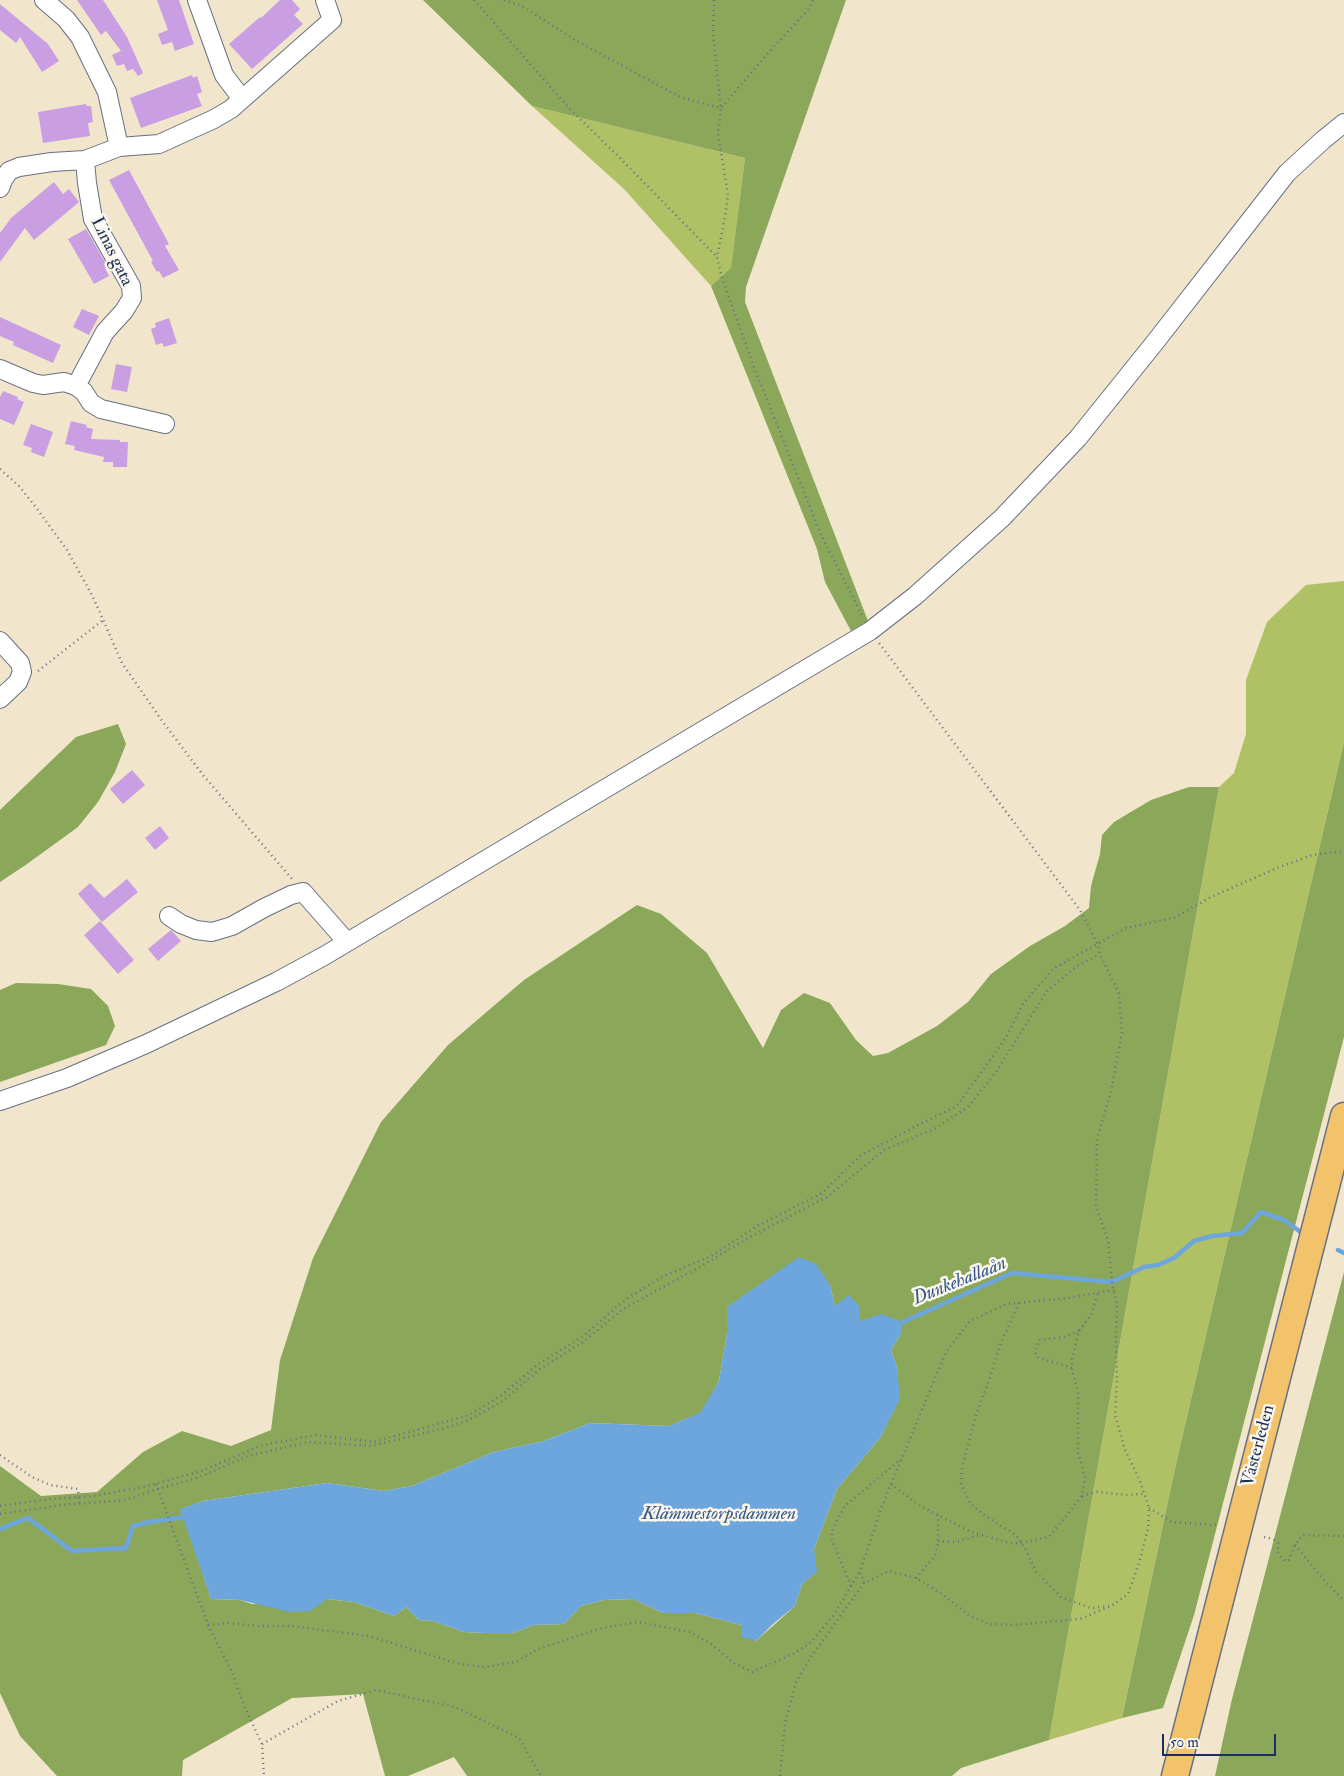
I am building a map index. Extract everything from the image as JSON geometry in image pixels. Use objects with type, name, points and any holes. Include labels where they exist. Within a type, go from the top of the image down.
[{"type":"highway","name":"Västerleden","points":[[1175,1776],[1344,1116]]},
{"type":"highway","name":"Västerleden","points":[[1187,1776],[1278,1414],[1344,1162]]},
{"type":"street","points":[[44,0],[66,19],[80,36],[107,92],[119,147]]},
{"type":"street","points":[[197,0],[224,75],[242,99]]},
{"type":"street","points":[[1,181],[10,171],[19,167],[85,160],[119,147],[159,144],[214,119],[242,99],[332,20],[325,0]]},
{"type":"street","points":[[0,1101],[67,1078],[146,1044],[276,982],[347,942],[870,631],[915,596],[1002,518],[1078,438],[1156,342],[1287,173],[1344,123]]},
{"type":"street","name":"Linas gata","points":[[76,386],[105,332],[124,311],[132,298],[131,286],[93,219],[85,160]]},
{"type":"street","points":[[0,369],[33,383],[44,385],[64,382],[76,386],[84,392],[91,403],[101,409],[165,424]]},
{"type":"street","points":[[0,641],[20,663],[22,672],[18,682],[0,699]]},
{"type":"street","points":[[169,916],[181,924],[196,930],[212,932],[232,926],[291,895],[303,892],[347,942]]},
{"type":"path","points":[[474,0],[568,107],[717,257]]},
{"type":"path","points":[[504,0],[522,6],[575,40],[682,98],[721,108]]},
{"type":"path","points":[[714,0],[713,34],[721,108],[718,134],[728,194],[717,257],[722,278],[754,367],[821,535],[870,631],[1080,910],[1097,943],[1100,954],[1119,994],[1122,1033],[1111,1091],[1098,1139],[1096,1207],[1108,1240],[1117,1305],[1118,1380],[1116,1415],[1125,1450],[1140,1482],[1149,1508],[1148,1528],[1139,1563],[1128,1594],[1113,1605],[1080,1619],[1014,1626],[989,1624],[970,1616],[942,1594],[916,1578],[889,1572],[864,1583],[796,1682],[785,1724],[780,1776]]},
{"type":"path","points":[[721,108],[809,9],[813,0]]},
{"type":"path","points":[[0,469],[24,493],[67,550],[92,597],[122,663],[166,725],[203,775],[303,892]]},
{"type":"path","points":[[22,672],[40,671],[103,620]]},
{"type":"path","points":[[0,1506],[93,1496],[156,1484],[201,1471],[263,1445],[316,1435],[374,1442],[460,1418],[477,1410],[502,1395],[537,1365],[582,1336],[625,1300],[662,1277],[713,1255],[757,1226],[822,1193],[860,1156],[957,1106],[1005,1039],[1023,1004],[1053,969],[1126,928],[1174,918],[1211,897],[1312,855],[1344,852]]},
{"type":"path","points":[[0,1514],[125,1500],[197,1478],[248,1456],[309,1442],[371,1446],[449,1427],[469,1420],[504,1400],[540,1369],[583,1342],[624,1309],[752,1236],[827,1197],[884,1150],[936,1128],[968,1107],[996,1072],[1047,991],[1077,966],[1100,954]]},
{"type":"path","points":[[208,1625],[229,1622],[258,1626],[291,1626],[369,1636],[456,1663],[484,1667],[516,1662],[538,1649],[602,1628],[638,1622],[690,1632],[711,1644],[734,1663],[752,1672],[795,1654],[811,1642],[837,1609],[860,1571],[882,1506],[946,1352],[970,1321],[1008,1304],[1114,1290]]},
{"type":"path","points":[[891,1484],[920,1506],[969,1531],[1009,1543],[1021,1543],[1048,1537],[1082,1496],[1085,1477],[1078,1452],[1078,1393],[1072,1368],[1072,1359],[1079,1331],[1092,1315],[1098,1293]]},
{"type":"path","points":[[1019,1303],[1000,1345],[975,1418],[962,1468],[961,1484],[970,1503],[984,1515],[1016,1535],[1036,1572],[1061,1597],[1091,1608],[1113,1605]]},
{"type":"path","points":[[1072,1368],[1037,1357],[1035,1352],[1036,1346],[1039,1340],[1064,1337],[1079,1331]]},
{"type":"path","points":[[0,1455],[32,1477],[50,1486],[78,1489],[79,1504]]},
{"type":"path","points":[[851,1586],[831,1538],[833,1528],[844,1506],[902,1458]]},
{"type":"path","points":[[156,1484],[208,1625],[232,1672],[245,1708],[262,1744],[264,1776]]},
{"type":"path","points":[[1082,1496],[1097,1492],[1127,1495],[1144,1494]]},
{"type":"path","points":[[1149,1508],[1172,1522],[1222,1526]]},
{"type":"path","points":[[916,1578],[935,1556],[938,1541],[938,1515]]},
{"type":"path","points":[[938,1541],[955,1542],[982,1535]]},
{"type":"path","points":[[1264,1537],[1273,1539],[1278,1543],[1278,1554],[1285,1560],[1289,1560],[1294,1545],[1303,1535],[1344,1536]]},
{"type":"path","points":[[1294,1545],[1344,1602]]},
{"type":"path","points":[[860,1571],[864,1583]]},
{"type":"path","points":[[837,1609],[845,1612]]},
{"type":"path","points":[[262,1744],[338,1701],[376,1690],[455,1707],[519,1738],[541,1776]]},
{"type":"green space","points":[[423,0],[846,0],[746,287],[745,302],[868,621],[851,631],[825,582],[817,549],[711,286],[731,268],[745,158],[532,106]]},
{"type":"green space","points":[[532,106],[745,158],[731,269],[711,286],[624,189]]},
{"type":"green space","points":[[1344,581],[1344,742],[1176,1464],[1122,1718],[1049,1740],[1219,787],[1234,773],[1246,734],[1246,680],[1267,622],[1306,585]]},
{"type":"green space","points":[[118,724],[126,744],[115,772],[98,802],[78,827],[0,882],[0,810],[76,737]]},
{"type":"green space","points":[[1344,742],[1344,1037],[1194,1615],[1163,1708],[1122,1718],[1176,1464]]},
{"type":"green space","points":[[1189,787],[1219,787],[1049,1740],[961,1768],[952,1776],[467,1776],[454,1757],[408,1776],[385,1776],[363,1694],[292,1698],[183,1760],[182,1776],[57,1776],[20,1736],[0,1693],[0,1466],[41,1496],[97,1492],[143,1452],[182,1431],[231,1446],[271,1430],[280,1360],[313,1258],[381,1122],[448,1045],[524,980],[637,905],[661,914],[707,953],[763,1048],[781,1010],[804,993],[830,1003],[856,1040],[873,1056],[888,1053],[937,1026],[968,1002],[991,974],[1030,946],[1065,926],[1089,908],[1091,886],[1100,854],[1102,835],[1114,822],[1151,800]],"holes":[[[830,1285],[835,1306],[860,1322],[901,1334],[891,1350],[897,1367],[899,1400],[880,1438],[837,1489],[814,1549],[816,1572],[802,1584],[795,1606],[756,1641],[741,1625],[695,1613],[663,1613],[633,1599],[604,1600],[581,1606],[564,1624],[534,1625],[513,1633],[464,1632],[433,1621],[419,1620],[406,1607],[394,1616],[354,1602],[327,1599],[252,1604],[240,1600],[211,1599],[181,1509],[203,1501],[327,1483],[384,1491],[412,1486],[494,1452],[544,1441],[590,1423],[669,1426],[701,1413],[719,1381],[727,1333],[727,1307]]]},
{"type":"green space","points":[[16,983],[58,984],[91,989],[108,1006],[115,1026],[106,1045],[0,1082],[0,990]]},
{"type":"green space","points":[[1344,1272],[1344,1776],[1215,1776],[1232,1699]]},
{"type":"water","name":"Klämmestorpsdammen","points":[[799,1257],[816,1264],[830,1285],[835,1306],[849,1295],[859,1306],[860,1321],[881,1314],[903,1322],[901,1334],[891,1350],[897,1367],[900,1399],[880,1438],[837,1489],[814,1549],[817,1572],[802,1584],[795,1606],[756,1641],[741,1637],[741,1625],[695,1613],[663,1613],[633,1599],[604,1600],[581,1606],[564,1624],[534,1625],[513,1633],[485,1633],[464,1632],[433,1621],[419,1620],[406,1607],[394,1616],[354,1602],[327,1599],[310,1611],[290,1612],[240,1600],[211,1599],[180,1509],[203,1501],[327,1483],[384,1491],[412,1486],[494,1452],[544,1441],[590,1423],[669,1426],[700,1413],[719,1381],[727,1333],[727,1307]]},
{"type":"building","points":[[77,0],[103,0],[127,37],[143,73],[138,76],[133,69],[127,71],[124,64],[117,66],[112,55],[121,51],[106,31],[101,35]]},
{"type":"building","points":[[157,0],[179,0],[194,44],[175,51],[172,42],[162,45],[158,34],[168,30]]},
{"type":"building","points":[[280,0],[292,0],[300,9],[294,15],[303,24],[252,69],[229,44]]},
{"type":"building","points":[[0,4],[48,44],[59,61],[42,72],[20,37],[16,43],[0,30]]},
{"type":"building","points":[[192,75],[193,78],[197,76],[202,92],[197,94],[202,106],[141,128],[130,98]]},
{"type":"building","points":[[86,104],[91,106],[93,122],[88,123],[90,136],[43,143],[38,112]]},
{"type":"building","points":[[129,170],[169,244],[165,246],[179,270],[163,278],[151,262],[153,261],[109,180]]},
{"type":"building","points":[[54,182],[63,194],[69,189],[79,202],[34,240],[25,228],[0,262],[0,233],[11,218]]},
{"type":"building","points":[[86,229],[108,267],[105,268],[109,276],[94,284],[68,239]]},
{"type":"building","points":[[82,309],[99,316],[89,335],[73,327]]},
{"type":"building","points":[[0,317],[61,345],[53,363],[13,345],[14,342],[0,336]]},
{"type":"building","points":[[169,318],[177,343],[164,347],[162,343],[156,345],[151,329],[156,327],[155,323]]},
{"type":"building","points":[[116,364],[132,367],[127,392],[111,389]]},
{"type":"building","points":[[3,391],[18,397],[17,399],[24,402],[14,425],[0,419],[0,397]]},
{"type":"building","points":[[71,421],[87,425],[86,427],[93,429],[91,439],[128,442],[127,467],[113,467],[113,462],[103,462],[104,457],[74,450],[75,446],[65,444]]},
{"type":"building","points":[[31,424],[53,432],[44,457],[31,452],[32,448],[23,445]]},
{"type":"building","points":[[132,770],[145,785],[123,804],[110,789]]},
{"type":"building","points":[[160,826],[169,838],[155,850],[145,838]]},
{"type":"building","points":[[127,879],[138,892],[102,922],[78,894],[90,883],[104,898]]},
{"type":"building","points":[[100,921],[134,960],[118,974],[84,935]]},
{"type":"building","points":[[171,930],[181,941],[158,961],[148,949]]},
{"type":"waterway","name":"Dunkehallaån","points":[[903,1322],[1012,1273],[1112,1282],[1144,1267],[1158,1265],[1174,1258],[1194,1241],[1212,1236],[1242,1233],[1261,1212],[1284,1220],[1302,1233]]},
{"type":"waterway","name":"Dunkehallaån","points":[[1338,1250],[1344,1253]]},
{"type":"waterway","name":"Dunkehallaån","points":[[0,1529],[28,1518],[72,1551],[126,1548],[133,1526],[184,1517]]}]
